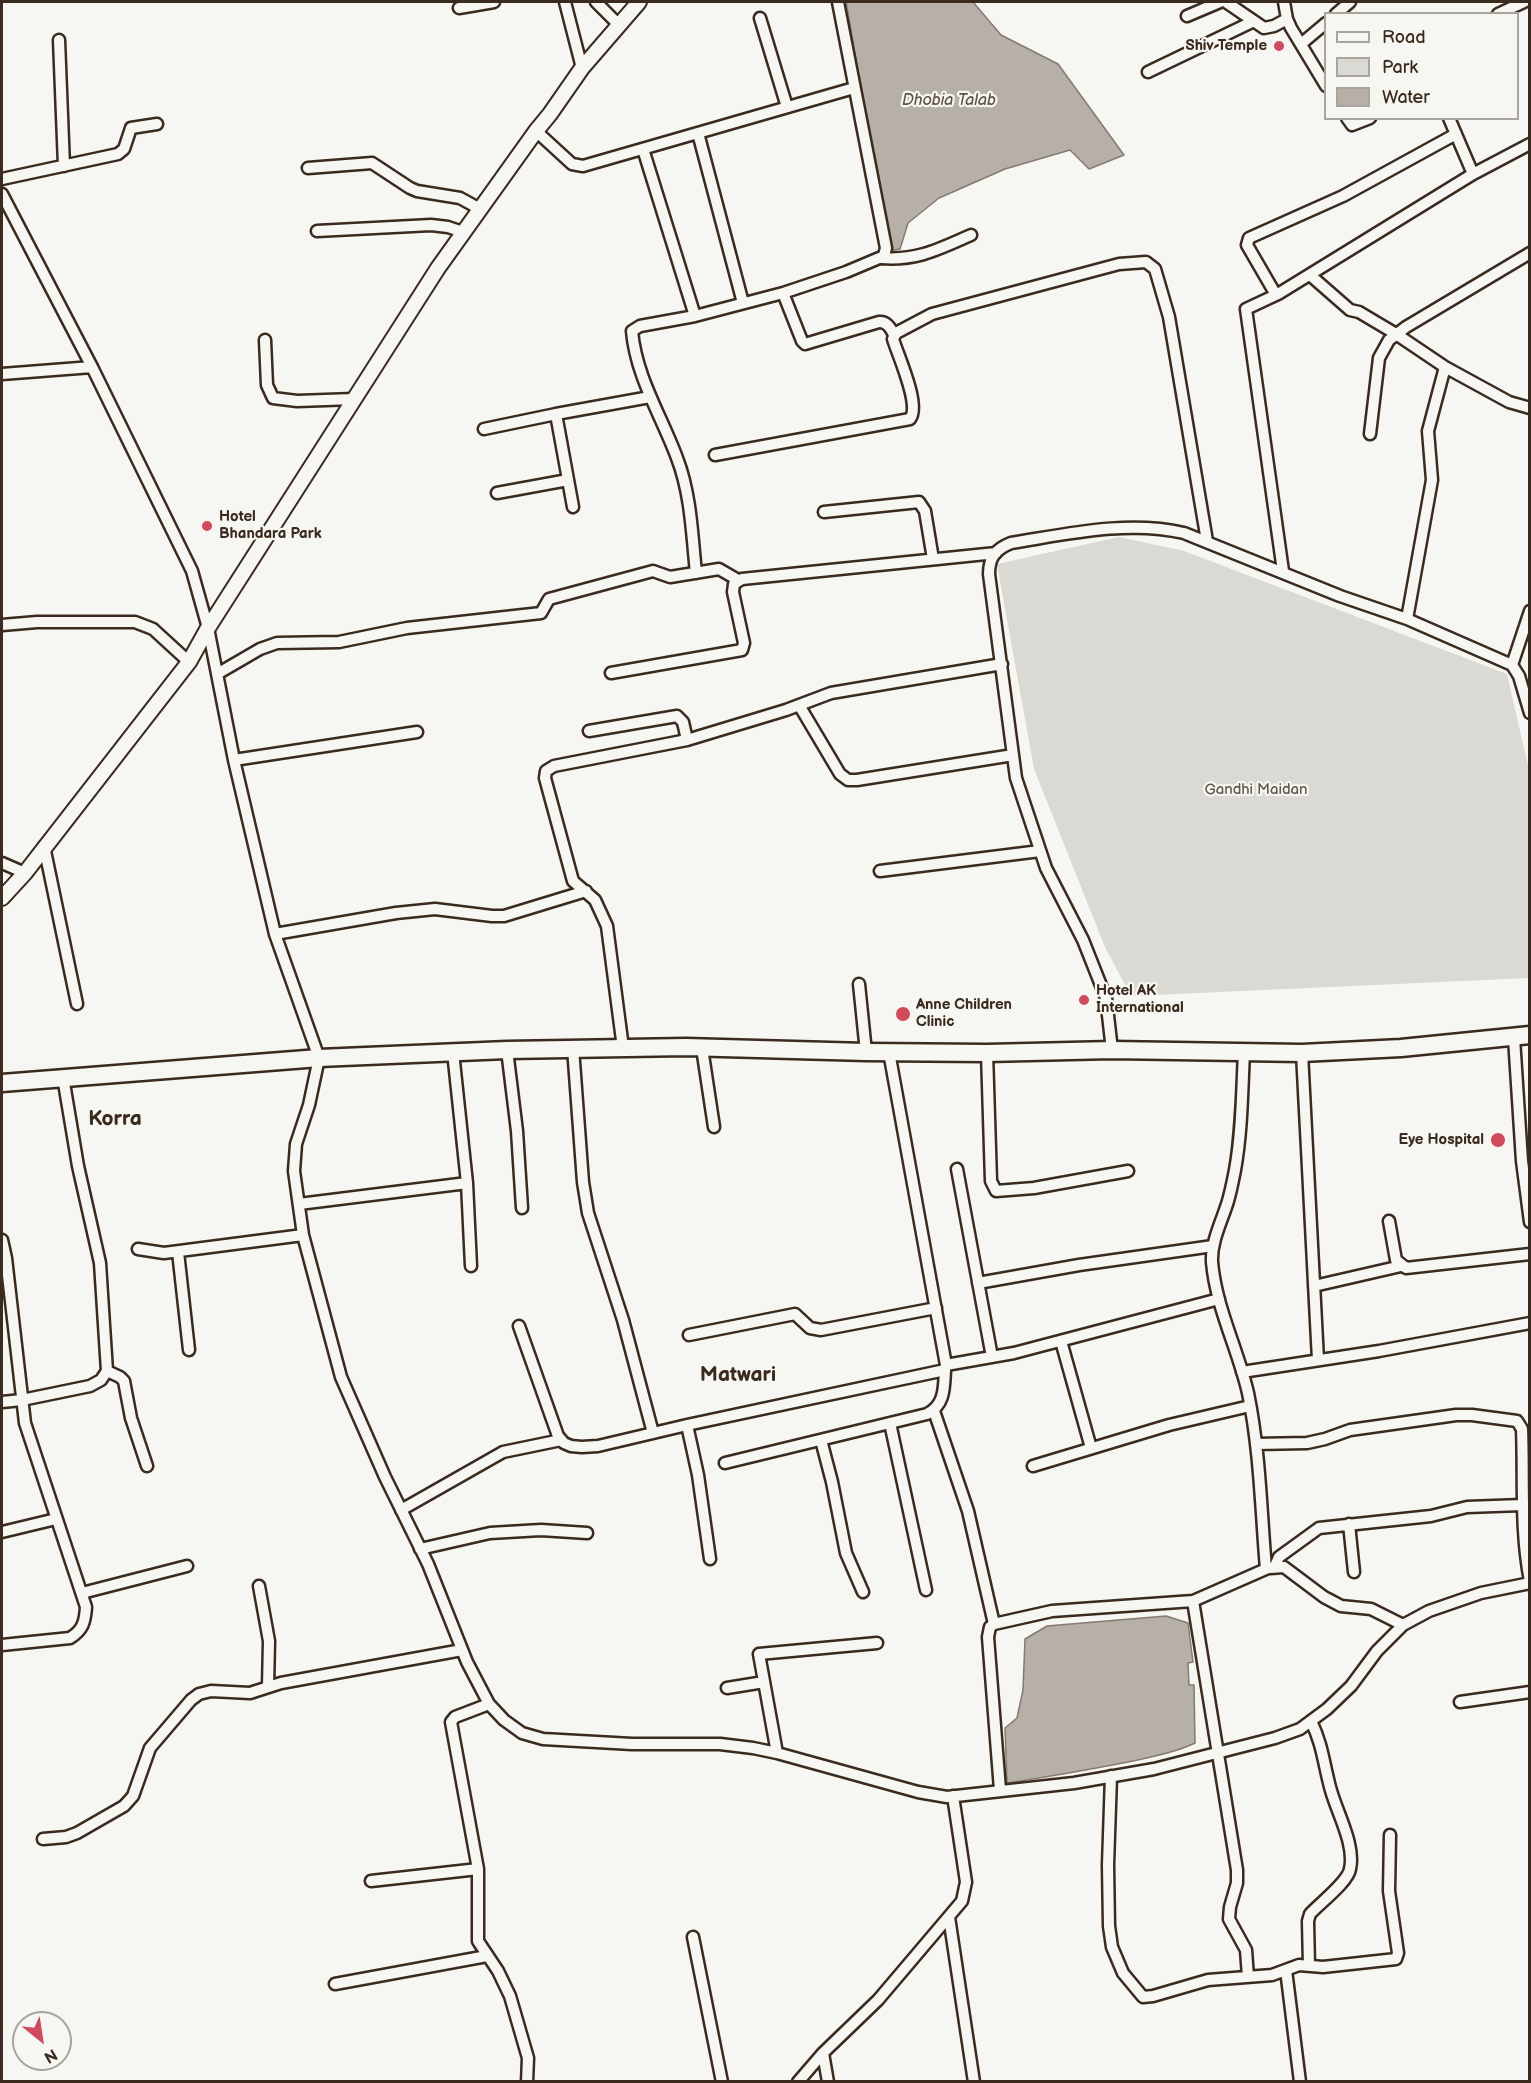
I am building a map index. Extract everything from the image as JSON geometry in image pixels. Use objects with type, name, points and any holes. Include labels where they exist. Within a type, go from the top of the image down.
[{"type":"highway","points":[[2,1083],[320,1058],[507,1050],[702,1048],[866,1052],[987,1053],[1112,1050],[1302,1053],[1401,1048],[1522,1036]]},
{"type":"main road","points":[[2,898],[25,873],[189,662],[208,628],[438,268],[582,68],[639,2]]},
{"type":"street","points":[[459,8],[494,2]]},
{"type":"street","points":[[565,2],[582,68]]},
{"type":"street","points":[[596,2],[619,25]]},
{"type":"street","points":[[838,2],[886,248],[886,253],[881,258]]},
{"type":"street","points":[[1187,16],[1220,2]]},
{"type":"street","points":[[1226,2],[1267,29],[1287,19]]},
{"type":"street","points":[[1284,2],[1287,19],[1324,83]]},
{"type":"street","points":[[1338,12],[1350,2]]},
{"type":"street","points":[[1502,12],[1524,2]]},
{"type":"street","points":[[760,18],[787,107]]},
{"type":"street","points":[[1148,72],[1254,21]]},
{"type":"street","points":[[1301,44],[1324,25]]},
{"type":"street","points":[[59,40],[64,166]]},
{"type":"street","points":[[536,131],[577,166],[854,88]]},
{"type":"street","points":[[1348,120],[1352,125],[1365,120]]},
{"type":"street","points":[[1450,120],[1473,174]]},
{"type":"street","points":[[2,179],[118,154],[124,148],[131,128],[156,124]]},
{"type":"street","points":[[698,133],[743,303]]},
{"type":"street","points":[[1276,295],[1248,245],[1249,238],[1343,196],[1456,134]]},
{"type":"street","points":[[1284,572],[1246,309],[1276,295],[1473,174],[1530,144]]},
{"type":"street","points":[[643,149],[695,316]]},
{"type":"street","points":[[308,168],[372,163],[410,188],[460,198],[480,209]]},
{"type":"street","points":[[2,194],[92,367],[192,571],[208,628],[234,760],[275,934],[320,1058],[309,1105],[296,1144],[294,1171],[303,1235],[340,1377],[420,1549],[462,1650],[489,1704],[504,1720],[522,1733],[543,1739],[610,1743],[720,1744],[777,1753],[907,1789],[953,1796],[1074,1783],[1154,1769],[1275,1738],[1300,1729],[1352,1686],[1377,1651],[1403,1625],[1429,1611],[1481,1593],[1530,1582],[1522,1504],[1526,1466],[1522,1429],[1514,1419],[1472,1415],[1439,1417],[1350,1430],[1307,1443],[1256,1444]]},
{"type":"street","points":[[2,218],[13,214]]},
{"type":"street","points":[[317,231],[431,225],[463,232]]},
{"type":"street","points":[[696,573],[687,494],[678,459],[650,397],[632,332],[640,326],[695,316],[783,293],[881,258],[903,260],[932,252],[971,236]]},
{"type":"street","points":[[1370,434],[1379,358],[1384,347],[1396,334],[1530,252]]},
{"type":"street","points":[[894,335],[901,329],[932,314],[1119,264],[1146,262],[1152,264],[1169,317],[1207,541]]},
{"type":"street","points":[[1310,275],[1350,310],[1359,312],[1445,366],[1509,402],[1530,408]]},
{"type":"street","points":[[715,455],[911,418],[913,413],[910,389],[894,335],[887,324],[879,322],[805,344],[783,293]]},
{"type":"street","points":[[265,340],[267,385],[273,398],[297,401],[354,399]]},
{"type":"street","points":[[1407,619],[1432,480],[1428,431],[1445,366]]},
{"type":"street","points":[[2,375],[92,367]]},
{"type":"street","points":[[484,429],[650,397]]},
{"type":"street","points":[[556,414],[573,507]]},
{"type":"street","points":[[496,493],[568,480]]},
{"type":"street","points":[[824,512],[919,502],[925,511],[933,559]]},
{"type":"street","points":[[1112,1050],[1106,998],[1083,940],[1046,868],[1016,778],[989,574],[989,564],[1001,547],[1011,543],[1086,531],[1133,527],[1160,527],[1184,533],[1331,592],[1407,619],[1512,665],[1524,675],[1530,713]]},
{"type":"street","points":[[217,674],[260,649],[277,643],[339,642],[407,628],[541,613],[549,599],[648,572],[657,572],[670,577],[722,570],[738,580],[996,553]]},
{"type":"street","points":[[611,673],[742,650],[744,643],[733,592],[734,584],[738,580]]},
{"type":"street","points":[[1512,665],[1529,613]]},
{"type":"street","points":[[2,625],[38,622],[135,622],[153,629],[189,662]]},
{"type":"street","points":[[622,1048],[607,926],[599,906],[586,891],[575,884],[571,876],[545,778],[546,771],[554,766],[687,740],[831,693],[1002,664]]},
{"type":"street","points":[[799,705],[840,774],[848,780],[1013,755]]},
{"type":"street","points":[[589,730],[677,716],[683,722],[687,740]]},
{"type":"street","points":[[234,760],[417,732]]},
{"type":"street","points":[[44,846],[76,1004]]},
{"type":"street","points":[[880,871],[1040,851]]},
{"type":"street","points":[[2,863],[25,873]]},
{"type":"street","points":[[275,934],[424,910],[446,909],[504,916],[586,891]]},
{"type":"street","points":[[859,984],[866,1052]]},
{"type":"street","points":[[1522,1036],[1522,1161],[1530,1222]]},
{"type":"street","points":[[573,1048],[583,1182],[588,1213],[623,1320],[653,1433]]},
{"type":"street","points":[[702,1048],[714,1127]]},
{"type":"street","points":[[507,1050],[518,1131],[522,1208]]},
{"type":"street","points":[[453,1052],[467,1183],[471,1266]]},
{"type":"street","points":[[725,1463],[934,1411],[941,1401],[946,1367],[888,1052]]},
{"type":"street","points":[[1244,1052],[1235,1170],[1229,1199],[1213,1246],[1212,1260],[1219,1299],[1250,1406],[1270,1568]]},
{"type":"street","points":[[987,1053],[991,1181],[996,1191],[1034,1188],[1128,1172]]},
{"type":"street","points":[[1302,1053],[1318,1360]]},
{"type":"street","points":[[2,1402],[90,1386],[101,1380],[107,1371],[100,1263],[78,1166],[63,1077]]},
{"type":"street","points":[[957,1169],[992,1357]]},
{"type":"street","points":[[299,1204],[467,1183]]},
{"type":"street","points":[[1389,1221],[1395,1254],[1401,1266]]},
{"type":"street","points":[[138,1249],[154,1253],[178,1252],[303,1235]]},
{"type":"street","points":[[2,1240],[28,1438],[86,1607],[85,1621],[80,1632],[70,1638],[2,1645]]},
{"type":"street","points":[[978,1282],[1213,1246]]},
{"type":"street","points":[[178,1252],[189,1350]]},
{"type":"street","points":[[1314,1286],[1401,1266],[1412,1268],[1530,1254]]},
{"type":"street","points":[[519,1326],[561,1440],[571,1446],[598,1446],[1062,1341],[1219,1299]]},
{"type":"street","points":[[690,1335],[795,1314],[810,1329],[821,1330],[936,1308]]},
{"type":"street","points":[[1242,1372],[1530,1323]]},
{"type":"street","points":[[1062,1341],[1092,1448]]},
{"type":"street","points":[[107,1371],[120,1377],[125,1384],[130,1418],[147,1466]]},
{"type":"street","points":[[1033,1466],[1199,1417],[1250,1406]]},
{"type":"street","points":[[934,1411],[968,1510],[994,1624]]},
{"type":"street","points":[[890,1423],[926,1590]]},
{"type":"street","points":[[687,1425],[698,1475],[710,1559]]},
{"type":"street","points":[[401,1510],[503,1452],[561,1440]]},
{"type":"street","points":[[821,1440],[846,1553],[863,1592]]},
{"type":"street","points":[[1270,1568],[1279,1557],[1319,1528],[1431,1516],[1467,1507],[1522,1504]]},
{"type":"street","points":[[2,1532],[56,1519]]},
{"type":"street","points":[[1349,1524],[1354,1572]]},
{"type":"street","points":[[420,1549],[490,1533],[541,1530],[587,1533]]},
{"type":"street","points":[[82,1593],[187,1566]]},
{"type":"street","points":[[1000,1790],[988,1637],[990,1628],[994,1624],[1053,1611],[1193,1601],[1270,1568],[1284,1567],[1324,1597],[1341,1606],[1371,1609],[1403,1625]]},
{"type":"street","points":[[260,1587],[270,1641],[268,1687]]},
{"type":"street","points":[[1193,1601],[1237,1878],[1229,1919],[1246,1950],[1248,1977]]},
{"type":"street","points":[[777,1753],[759,1654],[877,1644]]},
{"type":"street","points":[[44,1839],[66,1837],[77,1833],[124,1806],[133,1796],[150,1748],[190,1700],[199,1694],[211,1691],[250,1693],[281,1683],[462,1650]]},
{"type":"street","points":[[727,1688],[764,1682]]},
{"type":"street","points":[[1460,1702],[1530,1692]]},
{"type":"street","points":[[489,1704],[455,1717],[451,1722],[478,1869],[477,1936],[480,1945],[504,1982],[522,2032],[528,2058],[527,2082]]},
{"type":"street","points":[[1309,1966],[1308,1921],[1310,1914],[1347,1876],[1351,1868],[1343,1821],[1329,1783],[1321,1744],[1311,1721]]},
{"type":"street","points":[[1111,1776],[1108,1865],[1109,1926],[1112,1947],[1123,1973],[1138,1994],[1146,1997],[1208,1980],[1272,1975],[1299,1965],[1323,1967],[1395,1960],[1398,1957],[1389,1891],[1390,1835]]},
{"type":"street","points":[[798,2082],[823,2053],[878,2000],[962,1901],[966,1882],[953,1796]]},
{"type":"street","points":[[371,1881],[478,1869]]},
{"type":"street","points":[[949,1917],[974,2082]]},
{"type":"street","points":[[693,1937],[722,2082]]},
{"type":"street","points":[[335,1984],[487,1956]]},
{"type":"street","points":[[1286,1970],[1300,2082]]},
{"type":"street","points":[[823,2053],[828,2082]]},
{"type":"green space","name":"Gandhi Maidan","points":[[1119,537],[1184,551],[1507,674],[1529,770],[1529,978],[1131,996],[1105,947],[1034,769],[997,564]]},
{"type":"water","name":"Dhobia Talab","points":[[846,2],[973,2],[1001,35],[1058,64],[1124,155],[1089,169],[1070,150],[1005,169],[939,198],[908,223],[900,249],[889,251]]},
{"type":"water","points":[[1166,1616],[1188,1623],[1193,1662],[1188,1663],[1189,1685],[1194,1685],[1195,1743],[1170,1752],[1128,1762],[1007,1783],[1005,1728],[1017,1718],[1023,1690],[1025,1639],[1047,1626]]},
{"type":"place","name":"Shiv Temple","points":[[1279,46]]},
{"type":"place","name":"Hotel Bhandara Park","points":[[207,526]]},
{"type":"place","name":"Hotel AK International","points":[[1084,1000]]},
{"type":"place","name":"Anne Children Clinic","points":[[903,1014]]},
{"type":"place","name":"Eye Hospital","points":[[1498,1140]]},
{"type":"district","name":"Korra","points":[[115,1120]]},
{"type":"district","name":"Matwari","points":[[738,1376]]}]
